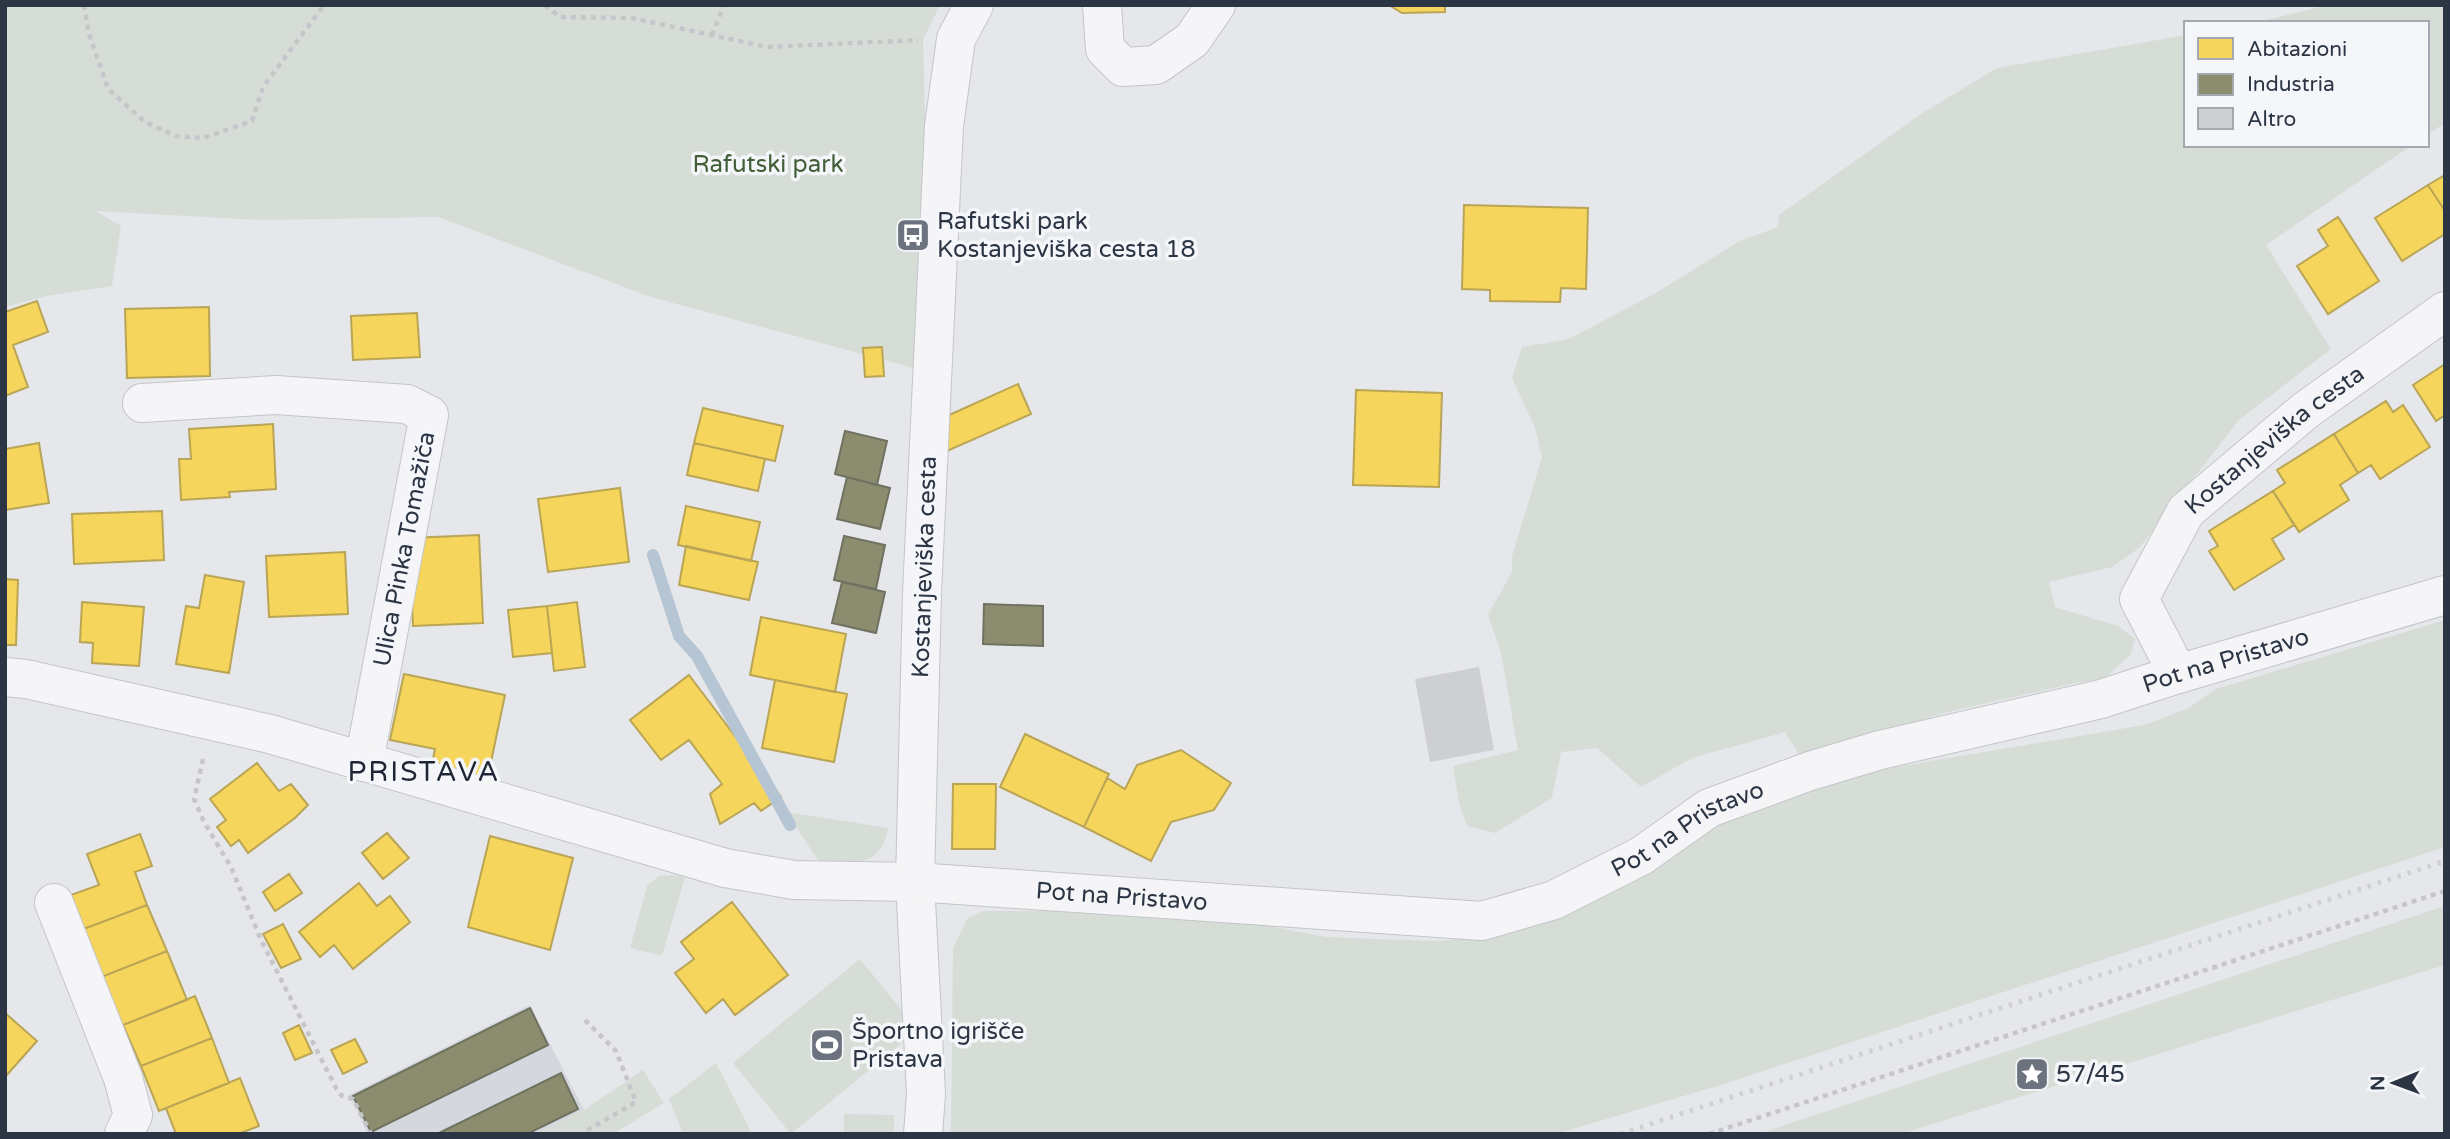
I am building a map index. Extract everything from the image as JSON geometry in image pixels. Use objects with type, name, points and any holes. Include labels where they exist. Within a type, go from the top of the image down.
[{"type":"street","name":"Kostanjeviška cesta","points":[[923,1134],[926,1094],[915,882],[922,593],[944,126],[957,38],[974,5]]},
{"type":"street","points":[[1102,5],[1105,49],[1123,67],[1156,65],[1192,40],[1216,5]]},
{"type":"street","name":"Kostanjeviška cesta","points":[[2178,674],[2139,599],[2186,511],[2306,410],[2445,311]]},
{"type":"street","name":"Ulica Pinka Tomažiča","points":[[142,403],[276,396],[407,404],[429,415],[365,762]]},
{"type":"street","name":"Pot na Pristavo","points":[[915,882],[1482,921],[1554,900],[1641,856],[1709,808],[1810,771],[1880,750],[2101,699],[2445,594]]},
{"type":"street","points":[[5,677],[26,679],[270,734],[725,867],[794,880],[915,882]]},
{"type":"street","points":[[54,903],[123,1078],[134,1115],[128,1133]]},
{"type":"path","points":[[84,5],[89,34],[108,89],[145,122],[176,136],[203,138],[252,121],[263,87],[324,5]]},
{"type":"path","points":[[545,5],[560,17],[632,18],[767,47],[957,38]]},
{"type":"path","points":[[712,35],[724,5]]},
{"type":"path","points":[[211,721],[194,799],[204,822],[231,867],[261,940],[336,1088],[342,1096],[353,1100],[371,1134]]},
{"type":"path","points":[[1709,1134],[2445,891]]},
{"type":"path","points":[[585,1020],[616,1051],[636,1102],[586,1131],[587,1134]]},
{"type":"shaded area","points":[[530,1005],[584,1110],[535,1134],[368,1134],[349,1095]]},
{"type":"green space","name":"Rafutski park","points":[[5,5],[940,5],[923,40],[932,373],[651,297],[438,217],[262,220],[96,211],[121,226],[112,286],[46,296],[5,307]]},
{"type":"green space","points":[[2328,5],[2445,5],[2445,123],[2429,134],[2429,21],[2262,21]]},
{"type":"green space","points":[[2184,35],[2184,147],[2409,147],[2266,245],[2331,349],[2239,420],[2139,548],[2112,567],[2049,582],[2055,607],[2118,626],[2135,639],[2131,654],[2104,679],[1948,712],[1800,756],[1785,732],[1692,758],[1641,787],[1597,748],[1561,752],[1552,798],[1495,833],[1467,826],[1459,803],[1453,766],[1518,750],[1501,653],[1488,615],[1512,572],[1512,556],[1542,457],[1535,428],[1512,378],[1522,347],[1569,339],[1654,294],[1740,241],[1778,227],[1779,215],[1921,114],[1997,68]]},
{"type":"green space","points":[[2445,620],[2445,847],[1724,1084],[1556,1134],[951,1134],[953,949],[967,919],[983,911],[1070,911],[1264,925],[1326,937],[1437,941],[1499,935],[1715,826],[1782,800],[1883,769],[2144,725],[2187,709],[2216,689]]},
{"type":"green space","points":[[786,812],[888,828],[879,851],[863,861],[818,860]]},
{"type":"green space","points":[[659,876],[685,877],[662,956],[630,948],[647,886]]},
{"type":"green space","points":[[2445,906],[2445,965],[1910,1131],[1911,1134],[1758,1134]]},
{"type":"green space","name":"Športno igrišče Pristava","points":[[860,959],[918,1030],[791,1134],[733,1063]]},
{"type":"green space","points":[[716,1063],[752,1134],[683,1134],[669,1099]]},
{"type":"green space","points":[[643,1070],[664,1103],[613,1134],[535,1134],[584,1110]]},
{"type":"green space","points":[[844,1114],[894,1115],[894,1134],[844,1134]]},
{"type":"building: Abitazioni","points":[[1389,5],[1445,5],[1445,12],[1402,13]]},
{"type":"building: Abitazioni","points":[[2445,175],[2445,211],[2428,185]]},
{"type":"building: Abitazioni","points":[[2428,185],[2445,211],[2445,234],[2402,261],[2375,218]]},
{"type":"building: Abitazioni","points":[[1464,205],[1588,208],[1586,289],[1561,288],[1560,302],[1490,301],[1490,290],[1462,289]]},
{"type":"building: Abitazioni","points":[[2338,217],[2379,281],[2328,314],[2297,266],[2328,246],[2318,230]]},
{"type":"building: Abitazioni","points":[[37,301],[48,332],[13,345],[28,387],[5,396],[5,312]]},
{"type":"building: Abitazioni","points":[[209,307],[210,376],[127,378],[125,309]]},
{"type":"building: Abitazioni","points":[[417,313],[420,357],[353,360],[351,316]]},
{"type":"building: Abitazioni","points":[[882,347],[884,376],[865,377],[863,348]]},
{"type":"building: Abitazioni","points":[[2445,364],[2445,415],[2436,421],[2413,385]]},
{"type":"building: Abitazioni","points":[[1018,384],[1031,414],[947,451],[947,416]]},
{"type":"building: Abitazioni","points":[[1356,390],[1442,393],[1439,487],[1353,485]]},
{"type":"building: Abitazioni","points":[[2386,401],[2393,412],[2403,405],[2430,447],[2380,479],[2371,465],[2358,473],[2334,434]]},
{"type":"building: Abitazioni","points":[[703,408],[783,426],[775,461],[694,443]]},
{"type":"building: Abitazioni","points":[[273,424],[276,489],[229,492],[230,497],[181,500],[179,459],[191,459],[189,429]]},
{"type":"building: Abitazioni","points":[[2334,434],[2358,473],[2340,485],[2349,500],[2299,532],[2273,491],[2285,483],[2277,470]]},
{"type":"building: Abitazioni","points":[[39,443],[49,503],[5,510],[5,449]]},
{"type":"building: Abitazioni","points":[[694,443],[765,459],[758,491],[687,475]]},
{"type":"building: Abitazioni","points":[[620,488],[629,562],[548,572],[538,499]]},
{"type":"building: Abitazioni","points":[[2273,491],[2294,525],[2272,539],[2284,559],[2234,590],[2209,551],[2218,546],[2209,531]]},
{"type":"building: Abitazioni","points":[[686,506],[760,522],[751,561],[678,545]]},
{"type":"building: Abitazioni","points":[[162,511],[164,560],[74,564],[72,514]]},
{"type":"building: Abitazioni","points":[[479,535],[483,623],[413,626],[409,538]]},
{"type":"building: Abitazioni","points":[[686,546],[758,562],[749,600],[679,585]]},
{"type":"building: Abitazioni","points":[[345,552],[348,614],[269,617],[266,556]]},
{"type":"building: Abitazioni","points":[[205,575],[244,582],[229,673],[176,664],[186,606],[199,608]]},
{"type":"building: Abitazioni","points":[[5,579],[18,580],[16,645],[5,645]]},
{"type":"building: Abitazioni","points":[[82,602],[144,607],[139,666],[92,663],[93,643],[80,642]]},
{"type":"building: Abitazioni","points":[[577,602],[585,667],[554,671],[547,606]]},
{"type":"building: Abitazioni","points":[[547,606],[552,653],[513,657],[508,610]]},
{"type":"building: Abitazioni","points":[[761,617],[846,634],[835,692],[750,675]]},
{"type":"building: Abitazioni","points":[[404,674],[505,695],[487,781],[431,769],[435,749],[390,740]]},
{"type":"building: Abitazioni","points":[[689,675],[781,797],[761,811],[754,803],[720,824],[710,794],[722,784],[689,740],[661,760],[630,720]]},
{"type":"building: Abitazioni","points":[[775,680],[847,694],[834,762],[762,748]]},
{"type":"building: Abitazioni","points":[[1025,734],[1109,774],[1084,827],[1000,787]]},
{"type":"building: Abitazioni","points":[[1181,750],[1231,783],[1214,810],[1171,822],[1151,861],[1084,827],[1107,778],[1125,789],[1137,765]]},
{"type":"building: Abitazioni","points":[[257,763],[279,791],[291,784],[308,805],[248,853],[239,840],[231,846],[217,827],[226,820],[210,799]]},
{"type":"building: Abitazioni","points":[[953,784],[996,784],[995,849],[952,849]]},
{"type":"building: Abitazioni","points":[[387,833],[409,858],[383,879],[362,853]]},
{"type":"building: Abitazioni","points":[[140,834],[152,866],[135,872],[147,905],[81,930],[68,896],[99,885],[87,854]]},
{"type":"building: Abitazioni","points":[[490,836],[573,858],[550,950],[468,927]]},
{"type":"building: Abitazioni","points":[[289,874],[302,893],[275,911],[263,892]]},
{"type":"building: Abitazioni","points":[[359,883],[377,906],[390,896],[410,922],[353,969],[334,945],[320,957],[299,932]]},
{"type":"building: Abitazioni","points":[[732,902],[788,975],[735,1015],[723,999],[706,1013],[675,973],[694,959],[681,942]]},
{"type":"building: Abitazioni","points":[[147,905],[167,951],[99,978],[81,930]]},
{"type":"building: Abitazioni","points":[[283,924],[301,959],[281,968],[263,934]]},
{"type":"building: Abitazioni","points":[[167,951],[187,1000],[118,1027],[99,978]]},
{"type":"building: Abitazioni","points":[[195,996],[212,1038],[141,1066],[123,1025]]},
{"type":"building: Abitazioni","points":[[5,1013],[37,1041],[5,1077]]},
{"type":"building: Abitazioni","points":[[299,1025],[312,1053],[295,1060],[283,1033]]},
{"type":"building: Abitazioni","points":[[212,1038],[229,1083],[159,1111],[141,1066]]},
{"type":"building: Abitazioni","points":[[355,1039],[367,1062],[343,1074],[331,1050]]},
{"type":"building: Abitazioni","points":[[240,1078],[259,1126],[238,1134],[176,1134],[166,1108]]},
{"type":"building: Industria","points":[[845,431],[887,441],[877,485],[835,474]]},
{"type":"building: Industria","points":[[847,477],[890,488],[880,529],[837,519]]},
{"type":"building: Industria","points":[[844,536],[885,545],[876,589],[834,580]]},
{"type":"building: Industria","points":[[842,582],[885,592],[876,633],[832,623]]},
{"type":"building: Industria","points":[[984,604],[1043,606],[1043,646],[983,644]]},
{"type":"building: Industria","points":[[530,1008],[548,1045],[371,1132],[353,1096]]},
{"type":"building: Industria","points":[[561,1073],[578,1109],[527,1134],[437,1134]]},
{"type":"building: Altro","points":[[1479,667],[1494,750],[1430,762],[1415,679]]},
{"type":"waterway","points":[[653,555],[679,636],[697,656],[790,825]]},
{"type":"railway","points":[[1620,1134],[2445,861]]},
{"type":"place","name":"Rafutski park Kostanjeviška cesta 18","points":[[913,235]]},
{"type":"place","name":"Športno igrišče Pristava","points":[[827,1045]]},
{"type":"place","name":"57/45","points":[[2032,1074]]},
{"type":"district","name":"PRISTAVA","points":[[424,771]]}]
